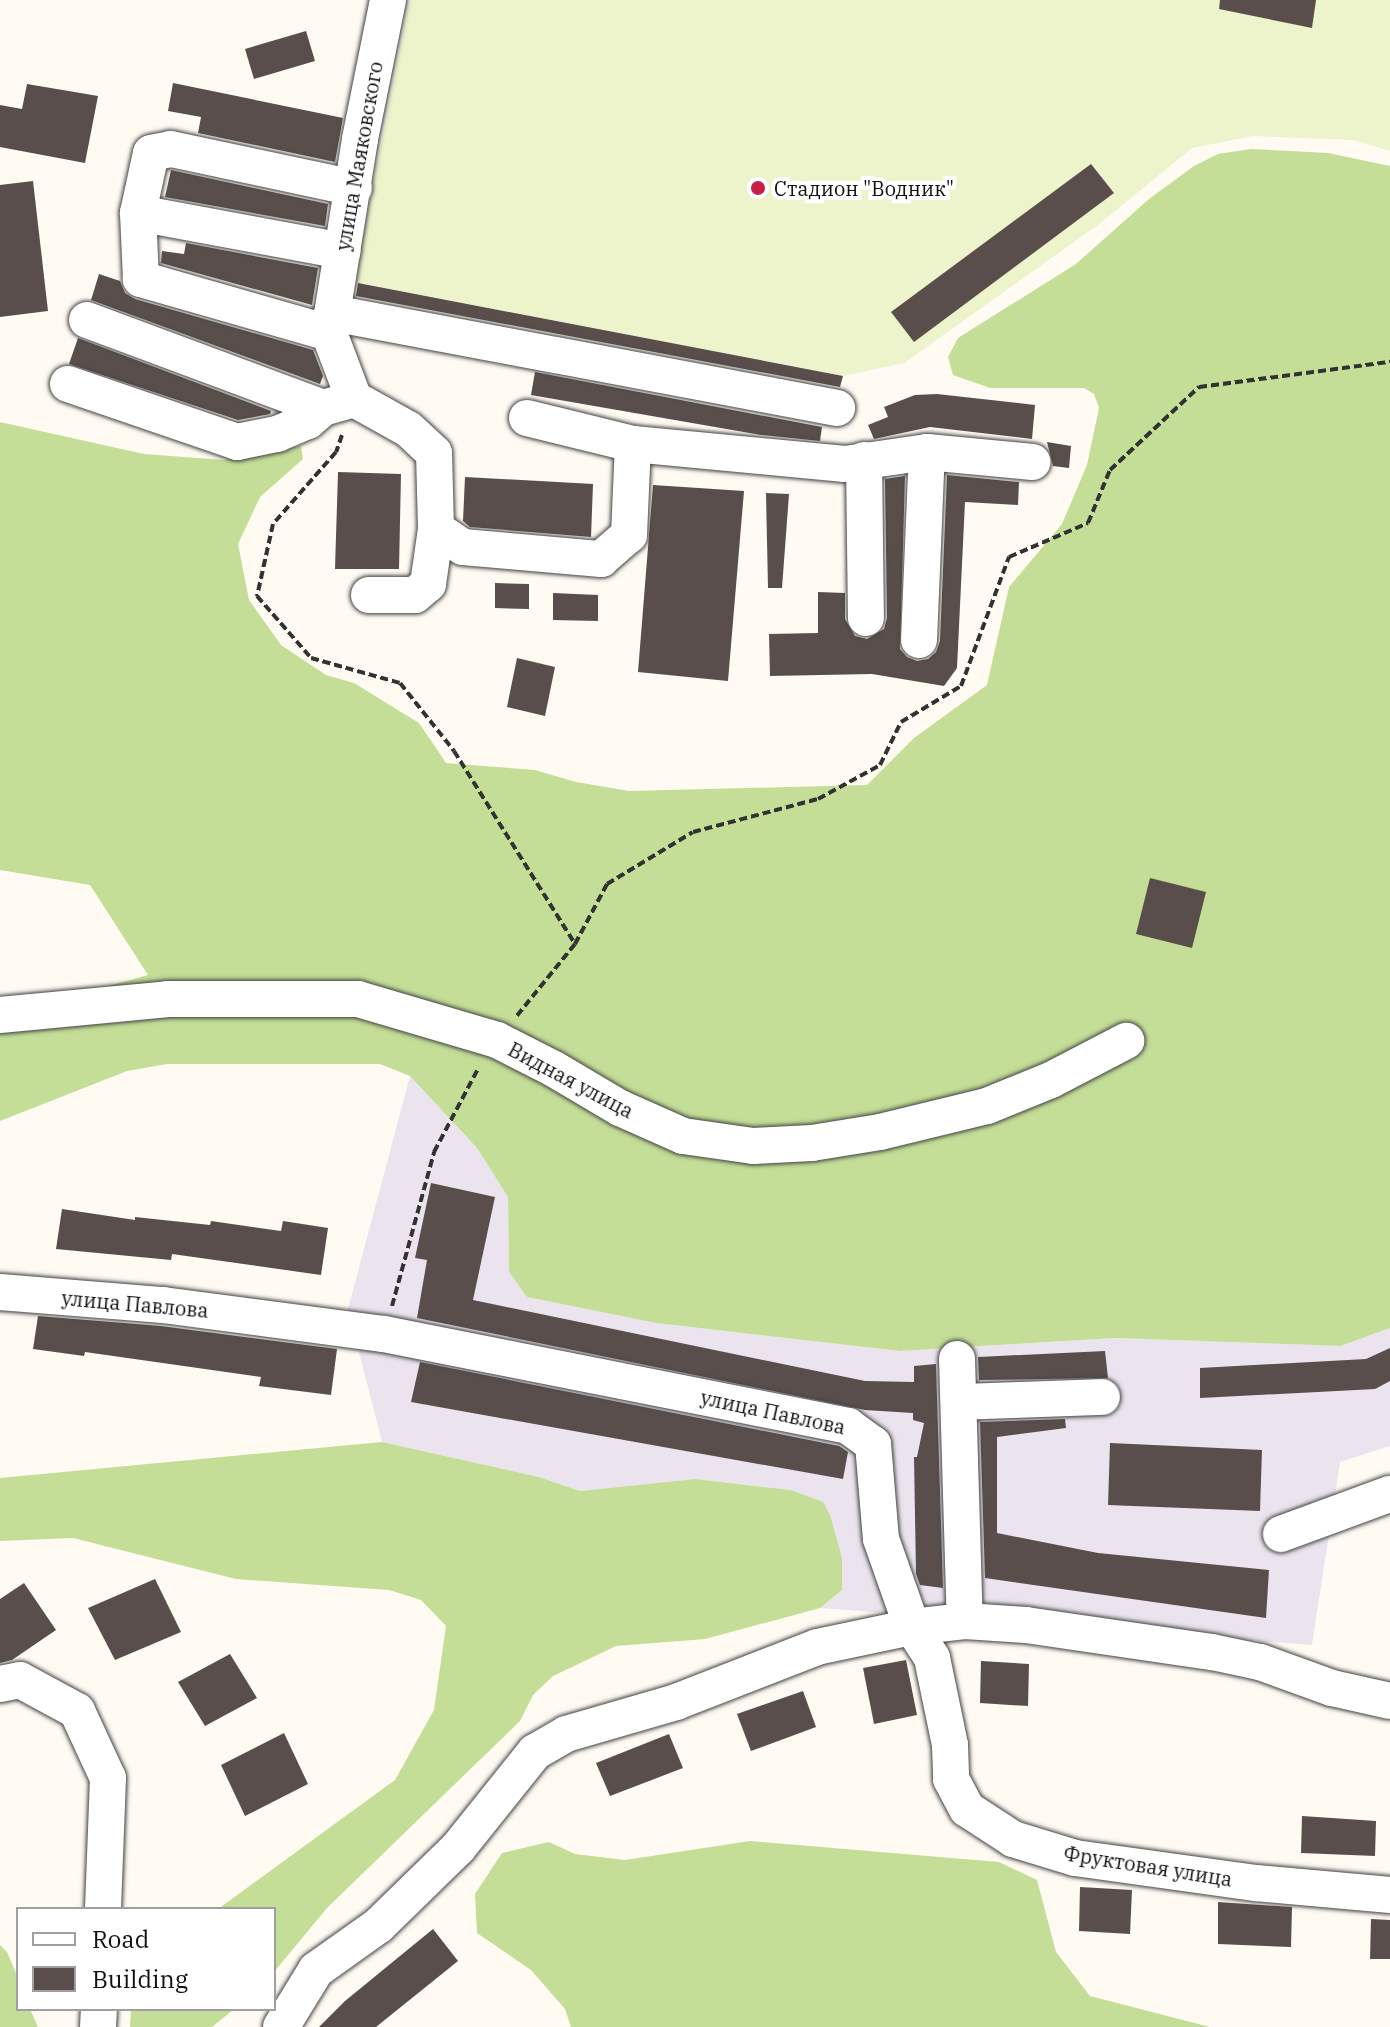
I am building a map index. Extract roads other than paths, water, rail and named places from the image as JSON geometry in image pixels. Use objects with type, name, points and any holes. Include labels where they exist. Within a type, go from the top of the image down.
[{"type":"street","name":"улица Маяковского","points":[[331,323],[388,0]]},
{"type":"street","points":[[354,188],[171,149],[151,153],[138,213],[141,279],[331,323],[837,408]]},
{"type":"street","points":[[138,213],[343,251]]},
{"type":"street","points":[[87,320],[408,429],[434,453],[436,529],[428,584],[415,595],[369,595]]},
{"type":"street","points":[[331,323],[338,403]]},
{"type":"street","points":[[68,384],[237,442],[277,434],[308,421],[338,403]]},
{"type":"street","points":[[527,418],[633,444],[845,464],[927,452],[1033,462]]},
{"type":"street","points":[[436,529],[463,547],[601,559],[629,535],[633,444]]},
{"type":"street","points":[[919,640],[927,452]]},
{"type":"street","points":[[864,460],[866,618]]},
{"type":"street","name":"Видная улица","points":[[0,1015],[168,999],[358,999],[497,1040],[620,1108],[683,1136],[753,1146],[812,1143],[880,1132],[987,1106],[1051,1080],[1126,1041]]},
{"type":"street","name":"улица Павлова","points":[[0,1292],[163,1305],[384,1334],[848,1426],[862,1433],[873,1444],[881,1539],[912,1627]]},
{"type":"street","points":[[957,1359],[965,1621]]},
{"type":"street","points":[[959,1402],[1102,1397]]},
{"type":"street","points":[[1281,1534],[1390,1494]]},
{"type":"street","points":[[281,2027],[316,1970],[379,1925],[458,1848],[535,1752],[566,1734],[676,1702],[817,1647],[912,1627],[965,1621],[1026,1625],[1260,1662],[1332,1688],[1390,1701]]},
{"type":"street","name":"Фруктовая улица","points":[[912,1627],[932,1658],[950,1745],[951,1779],[967,1809],[1013,1839],[1075,1858],[1256,1883],[1390,1895]]},
{"type":"street","points":[[0,1684],[20,1680],[77,1711],[108,1778],[103,1907]]},
{"type":"place","name":"Стадион \"Водник\"","points":[[758,188]]}]
